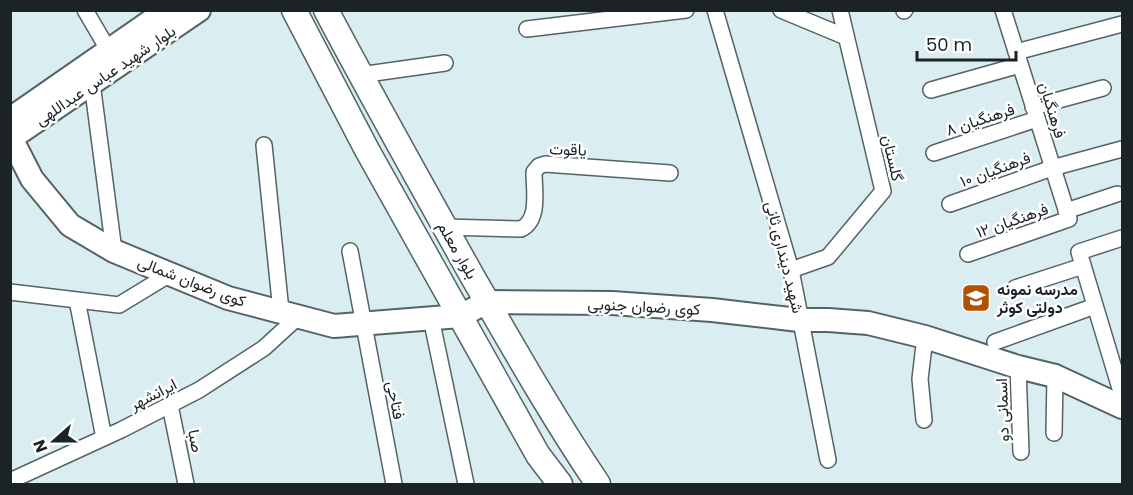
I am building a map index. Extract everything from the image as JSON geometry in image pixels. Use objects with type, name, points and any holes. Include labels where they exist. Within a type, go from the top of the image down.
[{"type":"main road","name":"بلوار معلم","points":[[294,10],[367,150],[538,455],[560,484]]},
{"type":"main road","name":"بلوار معلم","points":[[326,10],[487,302],[568,440],[598,484]]},
{"type":"street","points":[[85,10],[109,51]]},
{"type":"street","name":"بلوار شهید عباس عبداللهی","points":[[13,112],[109,51],[167,10]]},
{"type":"street","name":"بلوار شهید عباس عبداللهی","points":[[11,139],[199,10]]},
{"type":"street","points":[[527,29],[686,10]]},
{"type":"street","name":"شهید دینداری ثانی","points":[[715,10],[791,270],[800,320],[868,323],[926,337],[1018,367],[1056,376],[1122,407]]},
{"type":"street","points":[[781,10],[846,37]]},
{"type":"street","name":"گلستان","points":[[791,270],[828,257],[883,191],[840,10]]},
{"type":"street","name":"فرهنگیان","points":[[1003,10],[1068,215]]},
{"type":"street","points":[[932,90],[1122,24]]},
{"type":"street","points":[[360,75],[445,63]]},
{"type":"street","points":[[92,83],[114,251]]},
{"type":"street","name":"فرهنگیان ۸","points":[[934,153],[1103,88]]},
{"type":"street","name":"کوی رضوان شمالی","points":[[11,139],[32,179],[70,225],[114,251],[228,298],[334,326],[460,316]]},
{"type":"street","points":[[264,145],[290,314]]},
{"type":"street","name":"فرهنگیان ۱۰","points":[[950,204],[1052,168],[1122,149]]},
{"type":"street","name":"یاقوت","points":[[445,227],[521,229],[528,226],[533,218],[534,172],[538,166],[545,164],[670,173]]},
{"type":"street","name":"فرهنگیان ۱۲","points":[[968,254],[1117,194]]},
{"type":"street","points":[[1015,288],[1122,238]]},
{"type":"street","name":"فتاحی","points":[[350,251],[394,484]]},
{"type":"street","points":[[1081,259],[1122,395]]},
{"type":"street","points":[[10,292],[119,305],[170,274]]},
{"type":"street","points":[[77,300],[104,438]]},
{"type":"street","points":[[460,316],[487,302]]},
{"type":"street","name":"کوی رضوان جنوبی","points":[[487,302],[623,304],[712,310],[800,320]]},
{"type":"street","points":[[995,342],[1095,306]]},
{"type":"street","name":"ایرانشهر","points":[[11,480],[104,438],[199,390],[264,348],[290,314]]},
{"type":"street","points":[[431,318],[466,484]]},
{"type":"street","points":[[800,320],[828,460]]},
{"type":"street","points":[[924,420],[920,379],[926,337]]},
{"type":"street","name":"اسمانی دو","points":[[1018,367],[1021,452]]},
{"type":"street","points":[[1054,433],[1056,376]]},
{"type":"street","name":"صبا","points":[[170,405],[186,484]]},
{"type":"place","name":"مدرسه نمونه دولتی کوثر","points":[[976,298]]}]
